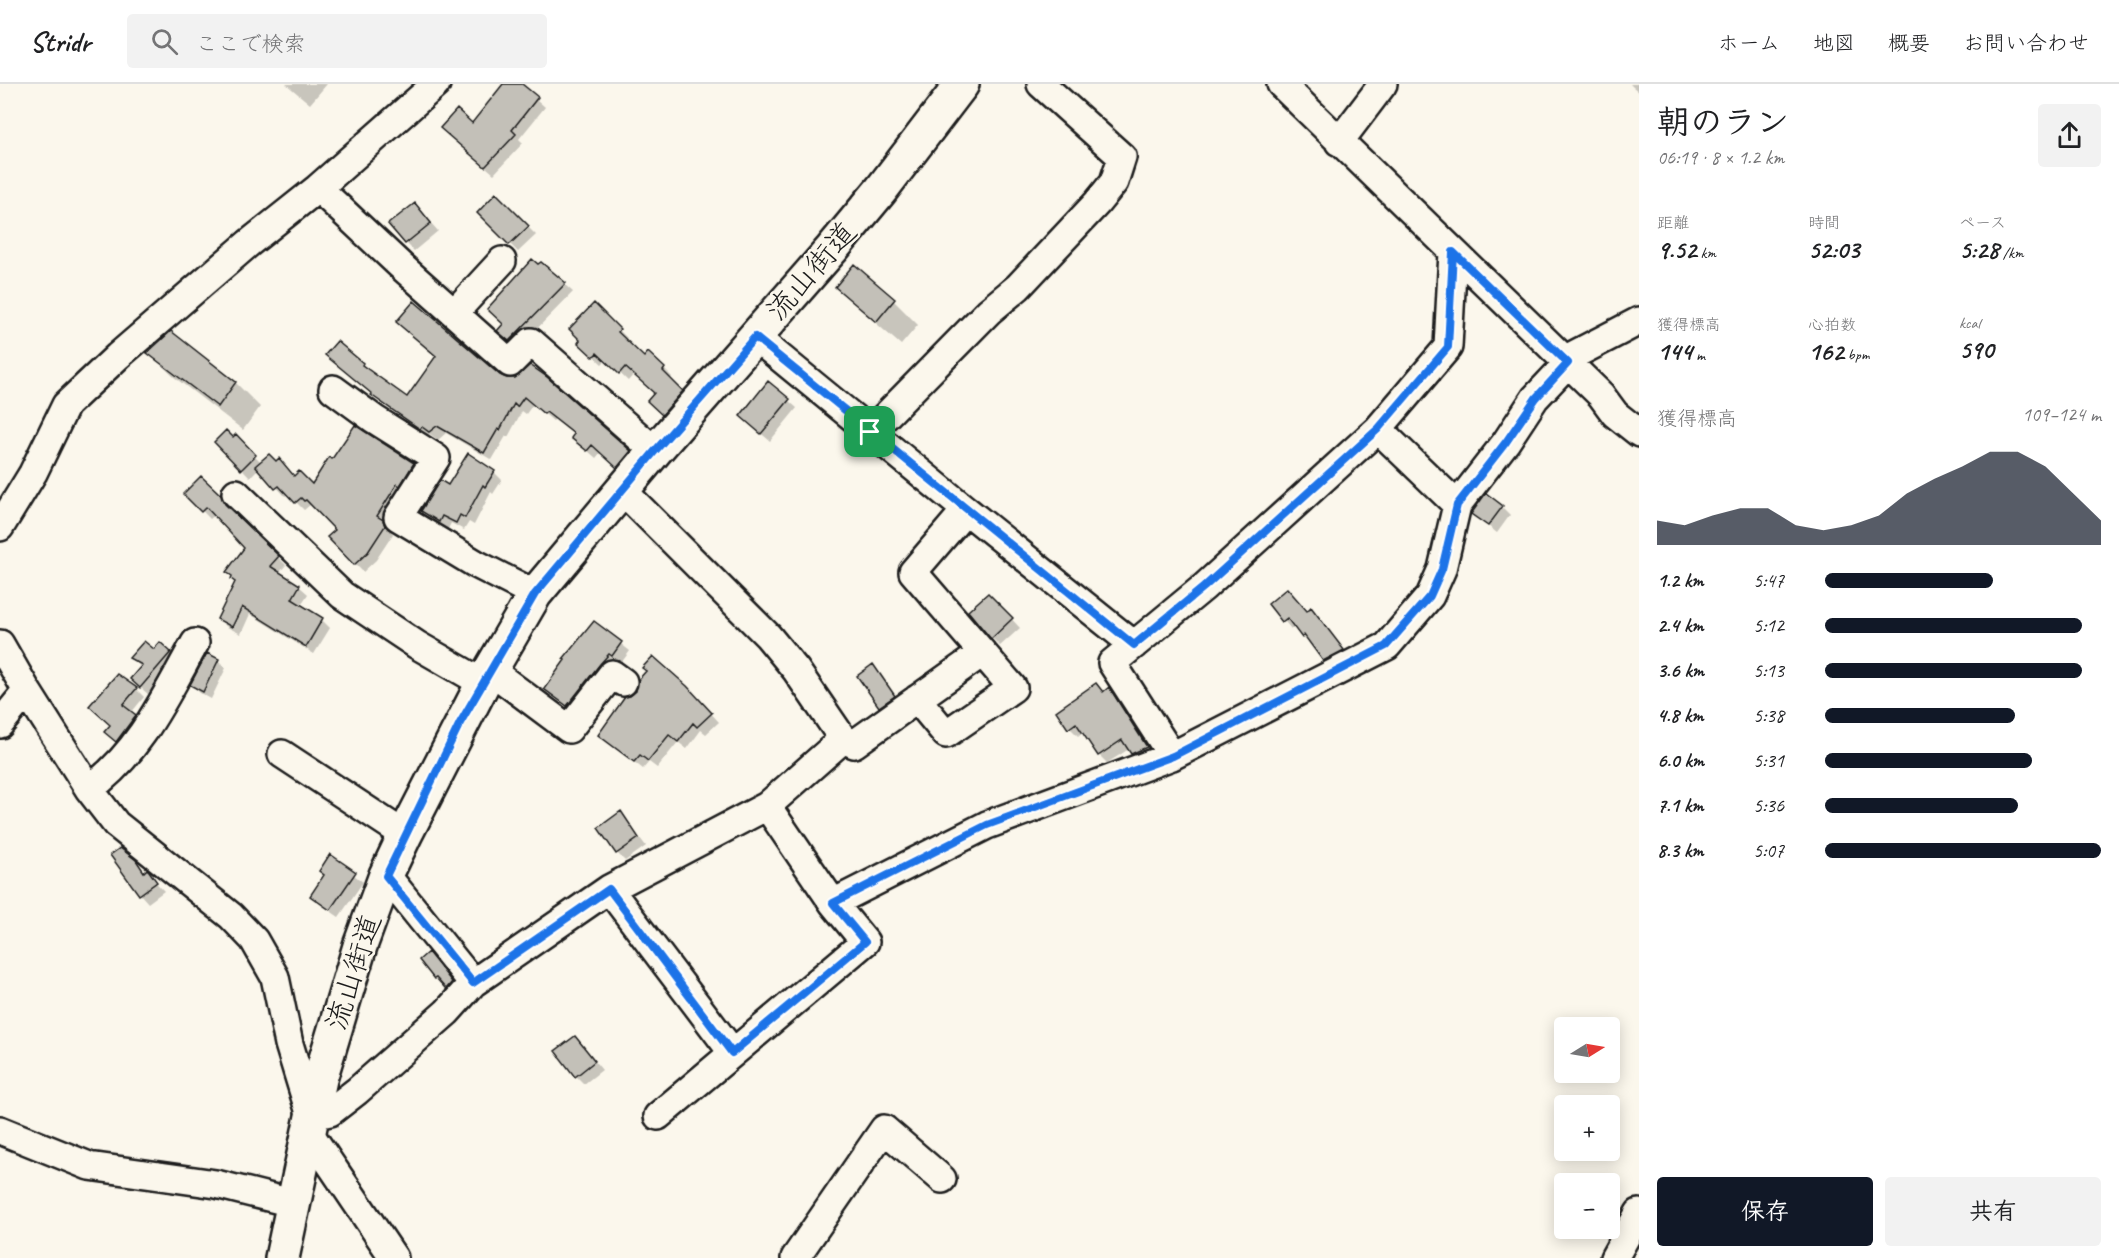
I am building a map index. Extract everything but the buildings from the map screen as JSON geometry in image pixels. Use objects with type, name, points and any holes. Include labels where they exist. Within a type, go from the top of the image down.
[{"type":"main road","name":"流山街道","points":[[282,1258],[309,1124],[333,1030],[360,946],[386,876],[405,835],[486,676],[535,594],[655,451],[881,190],[962,84]]},
{"type":"street","points":[[0,527],[33,474],[66,405],[118,356],[249,243],[318,188],[436,84]]},
{"type":"street","points":[[870,432],[989,311],[1018,288],[1114,182],[1122,157],[1041,84]]},
{"type":"street","points":[[1281,84],[1601,395],[1615,414],[1639,433]]},
{"type":"street","points":[[1339,142],[1383,84]]},
{"type":"street","points":[[318,188],[510,363],[531,342],[655,451]]},
{"type":"street","points":[[1173,756],[1112,663],[1204,587],[1378,429],[1448,347],[1453,252]]},
{"type":"street","points":[[454,313],[502,261]]},
{"type":"street","points":[[833,903],[987,825],[1173,756],[1386,646],[1430,596],[1442,569],[1457,505],[1506,442],[1536,398],[1566,362],[1639,321]]},
{"type":"street","points":[[755,337],[1134,645]]},
{"type":"street","points":[[333,389],[374,419],[436,458],[398,517],[476,564],[535,594]]},
{"type":"street","points":[[1378,429],[1457,505]]},
{"type":"street","points":[[622,490],[768,636],[796,670],[843,739],[854,744],[982,653]]},
{"type":"street","points":[[236,493],[342,595],[417,645],[486,676],[569,729],[612,674],[623,682]]},
{"type":"street","points":[[917,699],[946,734],[1013,688],[913,572],[966,510]]},
{"type":"street","points":[[89,789],[106,777],[152,720],[195,643]]},
{"type":"street","points":[[0,644],[89,789],[116,824],[231,916],[254,940],[275,977],[309,1124],[394,1258]]},
{"type":"street","points":[[0,724],[27,691]]},
{"type":"street","points":[[309,1124],[350,1097],[447,1012],[473,983],[609,889],[767,806],[843,739]]},
{"type":"street","points":[[282,754],[405,835]]},
{"type":"street","points":[[658,1116],[865,942],[833,903],[767,806]]},
{"type":"street","points":[[386,876],[473,983]]},
{"type":"street","points":[[609,889],[732,1053]]},
{"type":"street","points":[[795,1258],[884,1129],[942,1179]]},
{"type":"street","points":[[0,1130],[89,1166],[216,1184],[292,1203]]},
{"type":"street","points":[[1614,1258],[1639,1213]]},
{"type":"route","points":[[1453,252],[1568,363],[1536,398],[1506,442],[1457,505],[1442,569],[1430,596],[1386,646],[1173,756],[987,825],[833,903],[865,942],[732,1053],[609,889],[473,983],[386,876],[460,723],[535,594],[582,536],[755,337],[870,432],[1134,645],[1204,587],[1378,429],[1448,347],[1453,252]]}]
